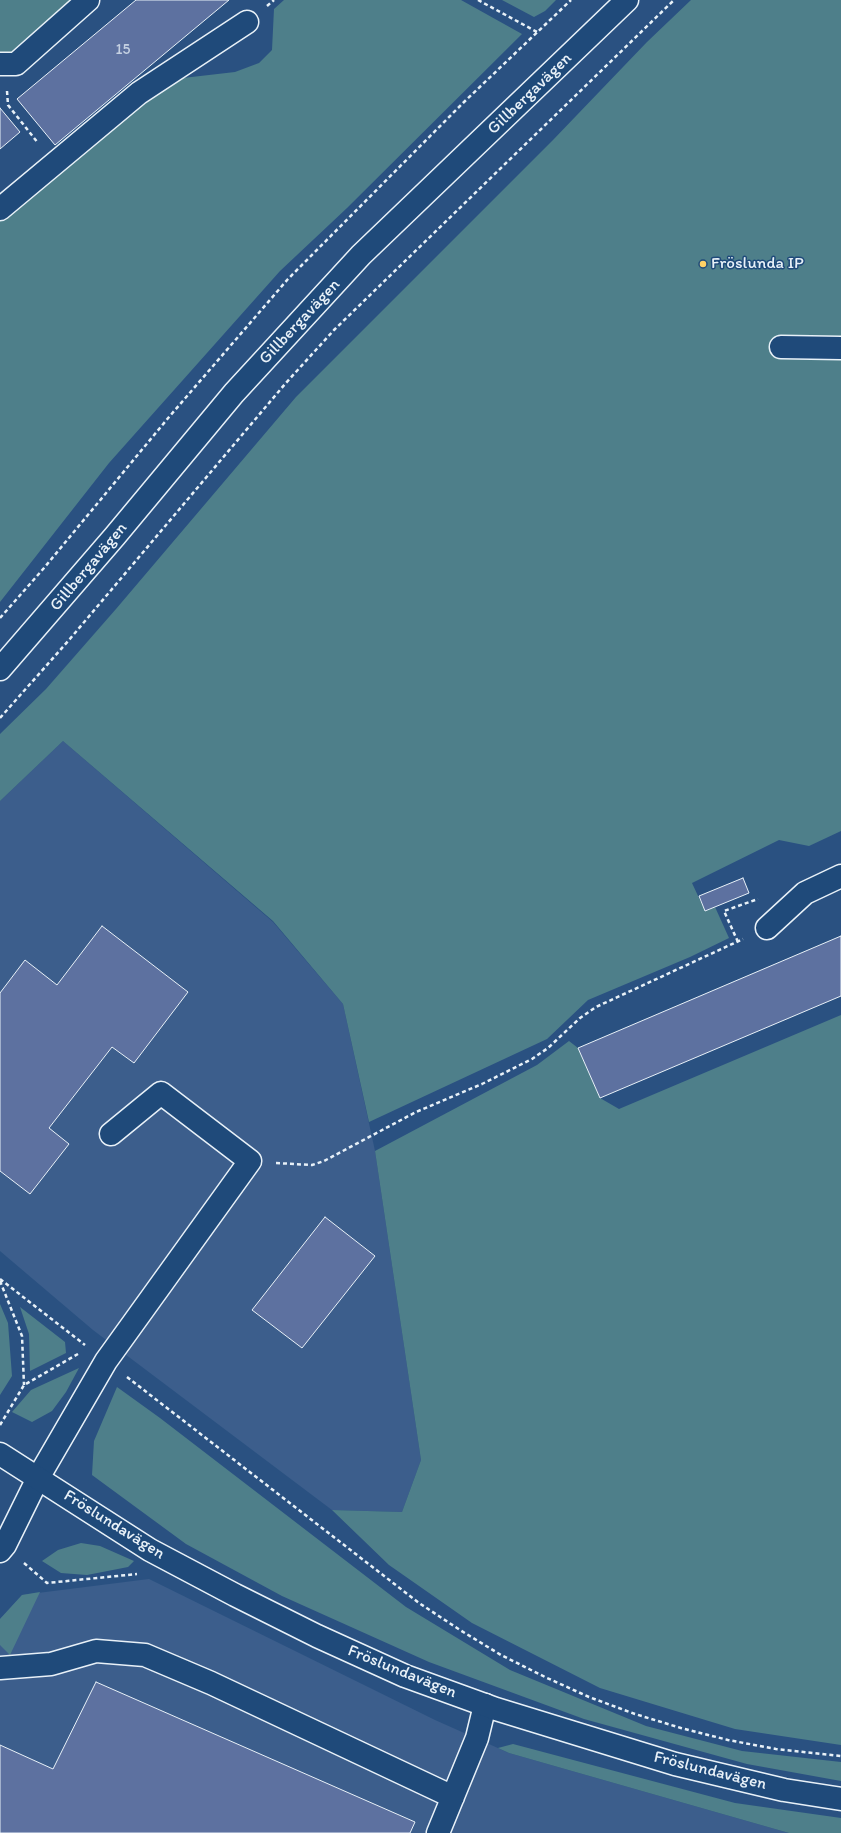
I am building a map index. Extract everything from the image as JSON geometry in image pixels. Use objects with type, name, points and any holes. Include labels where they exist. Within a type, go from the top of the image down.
[{"type":"street","points":[[2,64],[16,64],[88,0]]},
{"type":"street","name":"Gillbergavägen","points":[[0,669],[59,602],[234,393],[361,255],[627,0]]},
{"type":"street","points":[[0,209],[139,94],[247,22]]},
{"type":"street","points":[[781,347],[841,348]]},
{"type":"street","points":[[768,928],[805,893],[841,876]]},
{"type":"street","points":[[2,1548],[38,1478],[106,1361],[250,1161],[161,1093],[111,1134]]},
{"type":"street","name":"Fröslundavägen","points":[[0,1454],[150,1550],[317,1636],[405,1676],[485,1705],[675,1764],[784,1790],[841,1799]]},
{"type":"street","points":[[0,1668],[51,1664],[96,1651],[145,1655],[211,1683],[453,1798]]},
{"type":"street","points":[[438,1833],[477,1738],[485,1705]]},
{"type":"path","points":[[478,0],[537,32]]},
{"type":"path","points":[[0,718],[64,646],[285,384],[334,330],[674,0]]},
{"type":"path","points":[[2,64],[8,105],[55,164]]},
{"type":"path","points":[[250,1161],[312,1165],[324,1161],[416,1112],[482,1084],[532,1059],[548,1048],[580,1018],[596,1007],[768,928]]},
{"type":"path","points":[[0,1280],[419,1603],[501,1655],[589,1697],[634,1714],[681,1728],[728,1740],[841,1756]]},
{"type":"path","points":[[0,1280],[22,1336],[24,1385]]},
{"type":"path","points":[[0,1425],[24,1385],[89,1348]]},
{"type":"path","points":[[2,1548],[46,1583],[142,1573],[180,1566]]},
{"type":"shaded area","points":[[63,741],[273,922],[343,1004],[375,1151],[421,1460],[402,1512],[332,1510],[93,1330],[0,1251],[0,801]]},
{"type":"shaded area","points":[[149,1579],[435,1720],[509,1753],[789,1833],[0,1833],[0,1619],[22,1595]]},
{"type":"green space","points":[[0,0],[70,0],[72,6],[22,49],[5,56],[0,54]]},
{"type":"green space","points":[[284,0],[461,0],[522,34],[347,208],[280,271],[109,463],[0,602],[0,218],[131,112],[183,78],[235,72],[259,63],[272,50],[274,9]]},
{"type":"green space","points":[[502,0],[556,0],[545,11],[534,17]]},
{"type":"green space","points":[[691,0],[841,0],[841,831],[809,846],[779,840],[692,883],[705,911],[715,907],[729,938],[690,957],[588,1000],[547,1039],[369,1122],[343,1004],[273,921],[63,741],[0,801],[0,734],[46,689],[296,397],[553,140],[647,42]]},
{"type":"green space","points":[[841,1015],[841,1745],[735,1729],[600,1688],[472,1623],[389,1565],[332,1510],[402,1512],[421,1460],[375,1151],[537,1065],[569,1041],[578,1048],[600,1098],[619,1109]]},
{"type":"green space","points":[[0,1304],[8,1323],[12,1376],[0,1395]]},
{"type":"green space","points":[[20,1307],[65,1342],[66,1353],[30,1371],[29,1334]]},
{"type":"green space","points":[[79,1368],[66,1392],[52,1411],[32,1422],[12,1412],[31,1390]]},
{"type":"green space","points":[[117,1387],[160,1418],[406,1607],[510,1670],[646,1726],[742,1751],[841,1762],[841,1781],[747,1764],[584,1719],[429,1662],[282,1596],[186,1544],[92,1475],[94,1441]]},
{"type":"green space","points":[[81,1543],[100,1546],[134,1561],[128,1567],[87,1575],[61,1573],[42,1561],[58,1550]]},
{"type":"green space","points":[[40,1592],[10,1655],[0,1645],[0,1619],[22,1595]]},
{"type":"green space","points":[[513,1744],[735,1803],[841,1818],[841,1833],[789,1833],[509,1753],[498,1748]]},
{"type":"building","points":[[136,0],[229,0],[55,145],[17,99]]},
{"type":"building","points":[[0,108],[20,132],[0,149]]},
{"type":"building","points":[[743,878],[749,893],[705,911],[699,896]]},
{"type":"building","points":[[102,926],[188,992],[134,1063],[112,1047],[49,1128],[69,1144],[30,1194],[0,1171],[0,993],[25,960],[57,985]]},
{"type":"building","points":[[841,936],[841,996],[600,1098],[578,1048]]},
{"type":"building","points":[[325,1217],[375,1256],[302,1348],[252,1310]]},
{"type":"building","points":[[96,1682],[415,1822],[410,1833],[0,1833],[0,1745],[53,1769]]},
{"type":"place","name":"Fröslunda IP","points":[[703,264]]}]
